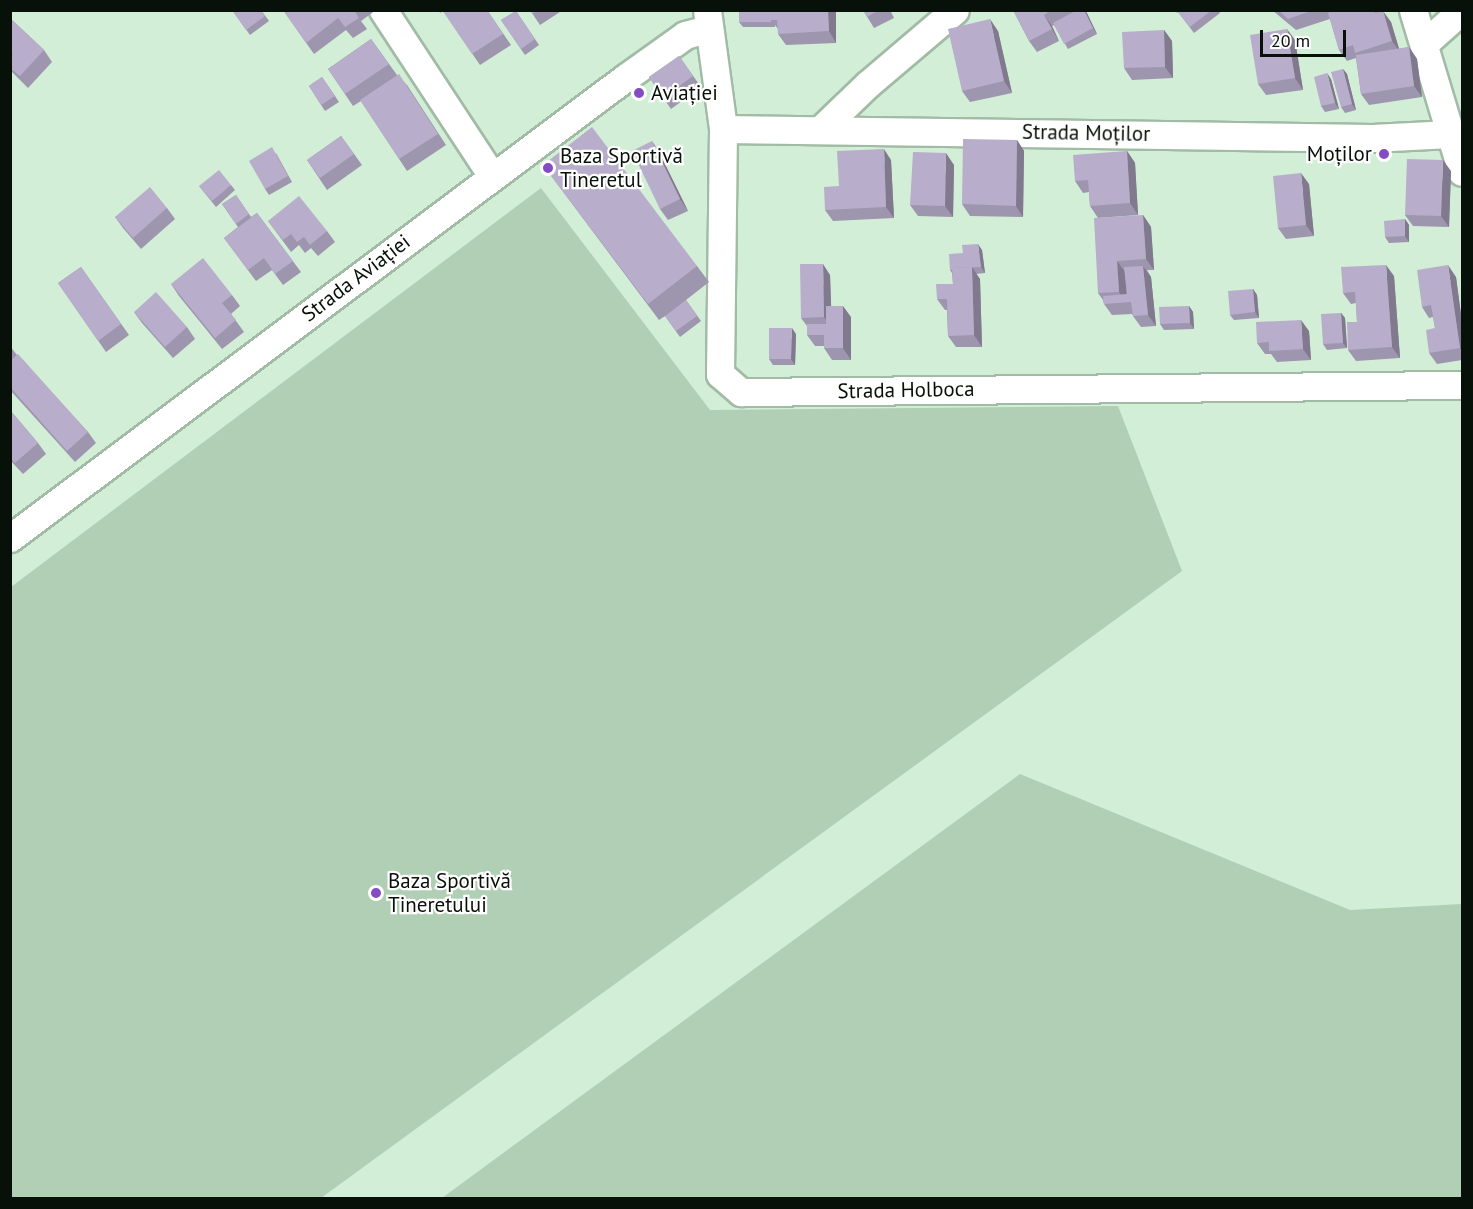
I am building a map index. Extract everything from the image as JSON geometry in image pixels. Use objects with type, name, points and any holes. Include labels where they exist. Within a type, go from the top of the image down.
[{"type":"street","points":[[383,10],[492,176]]},
{"type":"street","points":[[820,130],[868,84],[955,10]]},
{"type":"street","points":[[1413,10],[1462,172]]},
{"type":"street","points":[[1424,44],[1462,10]]},
{"type":"street","name":"Strada Aviației","points":[[10,538],[492,176],[707,20]]},
{"type":"street","name":"Strada Holboca","points":[[707,20],[723,129],[720,374],[741,392],[1462,385]]},
{"type":"street","name":"Strada Moților","points":[[723,129],[1372,138],[1450,134]]},
{"type":"green space","name":"Baza Sportivă Tineretului","points":[[541,188],[710,410],[1118,406],[1182,571],[321,1198],[11,1198],[11,587]]},
{"type":"green space","points":[[1020,774],[1350,910],[1462,904],[1462,1198],[442,1198]]},
{"type":"building","points":[[232,10],[261,10],[265,16],[246,30]]},
{"type":"building","points":[[283,10],[354,10],[359,18],[345,27],[338,18],[306,43]]},
{"type":"building","points":[[487,10],[503,34],[472,54],[443,11]]},
{"type":"building","points":[[739,10],[771,10],[771,22],[739,22]]},
{"type":"building","points":[[771,10],[828,10],[829,31],[778,34],[777,20],[771,20]]},
{"type":"building","points":[[863,10],[879,10],[867,17]]},
{"type":"building","points":[[1013,10],[1051,10],[1044,15],[1052,29],[1029,41]]},
{"type":"building","points":[[1077,10],[1084,10],[1093,28],[1064,44],[1053,23]]},
{"type":"building","points":[[1180,10],[1212,10],[1190,27],[1178,12]]},
{"type":"building","points":[[1278,10],[1314,10],[1288,19]]},
{"type":"building","points":[[1334,10],[1374,10],[1375,13],[1383,11],[1392,41],[1355,53],[1353,45],[1339,50],[1328,13]]},
{"type":"building","points":[[516,11],[535,39],[521,49],[501,20]]},
{"type":"building","points":[[10,18],[44,50],[20,76],[10,68],[10,57],[13,55],[10,53]]},
{"type":"building","points":[[990,19],[1004,81],[962,91],[948,29]]},
{"type":"building","points":[[1287,29],[1295,78],[1258,84],[1250,35]]},
{"type":"building","points":[[1164,30],[1165,67],[1124,68],[1122,32]]},
{"type":"building","points":[[371,39],[389,64],[345,94],[328,69]]},
{"type":"building","points":[[1409,47],[1414,86],[1361,94],[1356,55]]},
{"type":"building","points":[[679,56],[693,76],[663,98],[649,77]]},
{"type":"building","points":[[1343,69],[1352,104],[1341,107],[1331,72]]},
{"type":"building","points":[[1327,73],[1335,103],[1321,106],[1314,77]]},
{"type":"building","points":[[399,74],[438,134],[399,159],[360,100]]},
{"type":"building","points":[[322,77],[335,96],[321,105],[309,86]]},
{"type":"building","points":[[592,127],[697,266],[648,304],[543,165]]},
{"type":"building","points":[[341,136],[354,154],[320,178],[307,160]]},
{"type":"building","points":[[963,139],[1017,140],[1016,206],[962,204]]},
{"type":"building","points":[[652,141],[680,199],[660,209],[632,151]]},
{"type":"building","points":[[272,147],[288,176],[265,189],[249,161]]},
{"type":"building","points":[[884,149],[886,207],[825,210],[824,187],[839,186],[837,151]]},
{"type":"building","points":[[1127,151],[1130,203],[1090,206],[1088,180],[1075,181],[1073,155]]},
{"type":"building","points":[[913,152],[946,153],[945,206],[910,205]]},
{"type":"building","points":[[1407,159],[1443,160],[1441,216],[1405,215]]},
{"type":"building","points":[[219,170],[231,185],[212,201],[199,186]]},
{"type":"building","points":[[1301,173],[1306,225],[1278,228],[1273,176]]},
{"type":"building","points":[[150,187],[167,208],[133,238],[115,217]]},
{"type":"building","points":[[236,195],[249,214],[236,224],[222,204]]},
{"type":"building","points":[[299,196],[327,231],[310,245],[304,237],[297,242],[291,234],[283,240],[268,221]]},
{"type":"building","points":[[257,213],[293,261],[275,274],[264,258],[248,270],[224,238]]},
{"type":"building","points":[[1143,215],[1146,259],[1117,261],[1119,292],[1098,293],[1094,218]]},
{"type":"building","points":[[1405,219],[1405,236],[1385,237],[1384,221]]},
{"type":"building","points":[[978,244],[981,267],[950,270],[949,254],[963,253],[962,245]]},
{"type":"building","points":[[203,258],[232,295],[222,303],[236,320],[215,338],[171,284]]},
{"type":"building","points":[[800,264],[823,264],[824,317],[801,318]]},
{"type":"building","points":[[1386,265],[1392,347],[1348,350],[1347,322],[1357,322],[1355,292],[1343,293],[1341,267]]},
{"type":"building","points":[[1448,265],[1460,348],[1429,353],[1426,330],[1435,328],[1431,305],[1422,307],[1417,270]]},
{"type":"building","points":[[1143,266],[1148,315],[1133,316],[1131,302],[1104,304],[1103,296],[1127,294],[1124,267]]},
{"type":"building","points":[[81,267],[121,324],[98,341],[58,283]]},
{"type":"building","points":[[972,267],[974,335],[948,336],[947,299],[937,299],[936,284],[953,284],[952,268]]},
{"type":"building","points":[[1253,289],[1255,312],[1230,315],[1228,291]]},
{"type":"building","points":[[156,292],[187,327],[165,347],[134,312]]},
{"type":"building","points":[[686,300],[697,316],[676,331],[665,316]]},
{"type":"building","points":[[826,306],[843,306],[843,348],[824,348],[824,335],[807,335],[807,324],[826,324]]},
{"type":"building","points":[[1189,306],[1190,323],[1160,324],[1159,307]]},
{"type":"building","points":[[1341,313],[1343,343],[1323,344],[1321,314]]},
{"type":"building","points":[[1301,320],[1303,349],[1269,351],[1269,342],[1257,343],[1256,322]]},
{"type":"building","points":[[769,328],[792,328],[791,359],[769,359]]},
{"type":"building","points":[[18,354],[88,432],[67,451],[10,387],[10,361]]},
{"type":"building","points":[[10,410],[38,443],[15,463],[10,458]]},
{"type":"place","name":"Aviației","points":[[639,93]]},
{"type":"place","name":"Moților","points":[[1384,154]]},
{"type":"place","name":"Baza Sportivă Tineretul","points":[[548,168]]},
{"type":"place","name":"Baza Sportivă Tineretului","points":[[376,893]]}]
